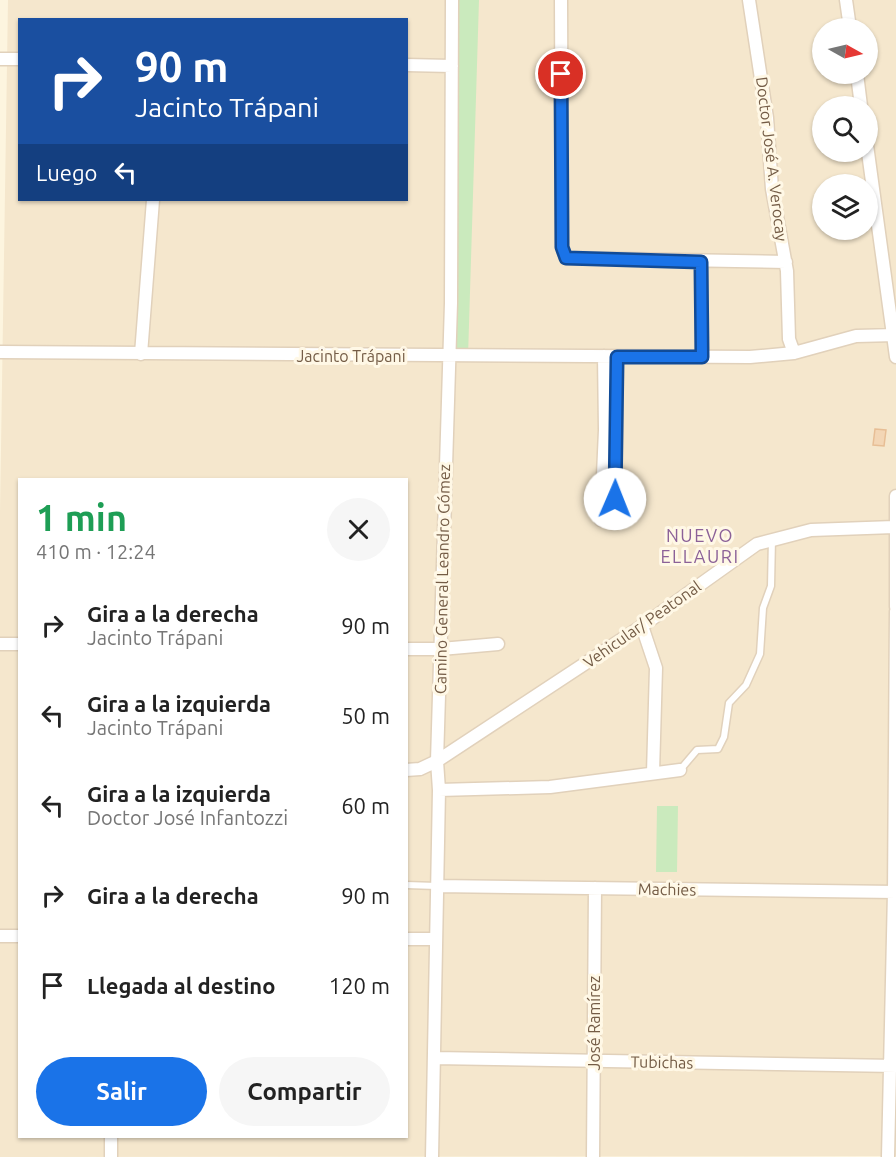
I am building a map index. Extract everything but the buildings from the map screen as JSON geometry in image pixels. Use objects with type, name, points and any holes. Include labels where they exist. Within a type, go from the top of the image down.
[{"type":"street","name":"Camino General Leandro Gómez","points":[[432,1157],[439,790],[437,761],[449,357],[452,0]]},
{"type":"street","points":[[561,0],[562,247],[566,258],[786,262]]},
{"type":"street","name":"Doctor José A. Verocay","points":[[749,0],[767,118],[772,189],[786,262],[789,339],[794,353]]},
{"type":"street","points":[[846,0],[849,18]]},
{"type":"street","points":[[0,59],[18,59]]},
{"type":"street","points":[[408,65],[452,66]]},
{"type":"street","points":[[869,162],[895,335],[896,357]]},
{"type":"street","points":[[141,354],[153,201]]},
{"type":"street","points":[[701,262],[702,357]]},
{"type":"street","name":"Jacinto Trápani","points":[[0,352],[449,357],[750,357],[794,353],[856,336],[895,335]]},
{"type":"street","points":[[610,357],[610,427],[616,483],[615,515]]},
{"type":"street","points":[[601,520],[603,479],[610,427]]},
{"type":"street","points":[[603,479],[616,483]]},
{"type":"street","points":[[888,1157],[893,1066],[896,496]]},
{"type":"street","name":"Vehicular/ Peatonal","points":[[408,770],[420,769],[437,761],[642,626],[757,544],[772,538],[811,530],[895,527]]},
{"type":"street","points":[[642,626],[657,668],[652,773]]},
{"type":"street","points":[[0,644],[18,644]]},
{"type":"street","points":[[408,649],[441,649],[498,644]]},
{"type":"street","points":[[439,790],[550,787],[680,770]]},
{"type":"street","name":"Machies","points":[[437,886],[895,892]]},
{"type":"street","name":"José Ramírez","points":[[593,1157],[595,888]]},
{"type":"street","points":[[0,936],[18,936]]},
{"type":"street","points":[[408,939],[436,939]]},
{"type":"street","name":"Tubichas","points":[[434,1058],[893,1066]]},
{"type":"street","points":[[111,1138],[111,1157]]},
{"type":"lane","points":[[680,770],[697,750],[718,749],[724,737],[729,703],[746,685],[760,654],[763,608],[771,586],[772,538]]},
{"type":"lane","points":[[408,885],[437,886]]},
{"type":"shaded area","points":[[8,0],[896,0],[896,1156],[0,1157],[0,513]]},
{"type":"green space","points":[[452,0],[479,0],[468,357],[449,357]]},
{"type":"green space","points":[[657,806],[678,806],[677,872],[656,872]]},
{"type":"district","name":"NUEVO ELLAURI","points":[[700,545]]},
{"type":"route","points":[[561,74],[562,247],[566,258],[701,262],[702,357],[617,357],[614,424],[615,499]]}]
